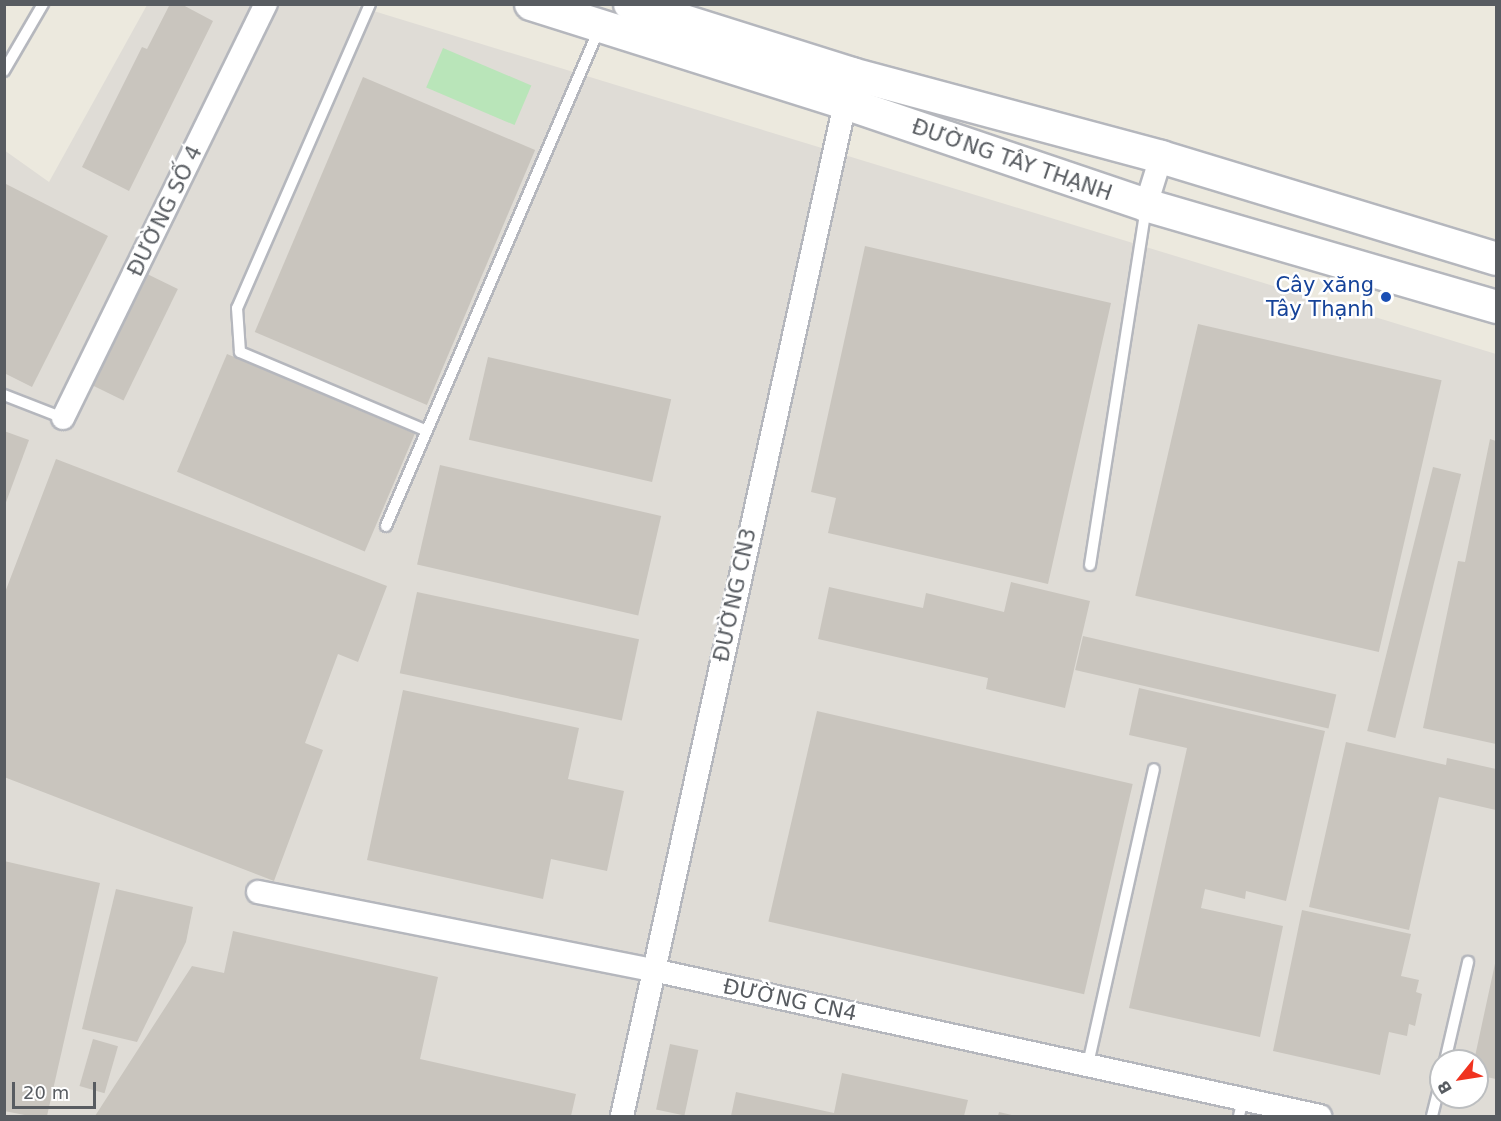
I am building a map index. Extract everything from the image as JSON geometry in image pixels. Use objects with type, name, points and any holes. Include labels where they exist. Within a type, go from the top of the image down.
[{"type":"street","name":"ĐƯỜNG SỐ 4","points":[[63,418],[266,4]]},
{"type":"street","name":"ĐƯỜNG TÂY THẠNH","points":[[531,4],[600,27],[849,88],[1161,157],[1497,259]]},
{"type":"street","name":"ĐƯỜNG TÂY THẠNH","points":[[630,4],[1146,206],[1497,307]]},
{"type":"street","name":"ĐƯỜNG CN3","points":[[622,1116],[849,88]]},
{"type":"street","points":[[1146,206],[1161,157]]},
{"type":"street","name":"ĐƯỜNG CN4","points":[[258,892],[653,970],[1088,1065],[1241,1107],[1316,1116]]},
{"type":"lane","points":[[4,71],[43,4]]},
{"type":"lane","points":[[370,4],[237,308],[240,352],[425,430]]},
{"type":"lane","points":[[386,526],[425,430],[600,27]]},
{"type":"lane","points":[[1090,565],[1146,206]]},
{"type":"lane","points":[[4,395],[63,418]]},
{"type":"lane","points":[[1088,1065],[1154,770]]},
{"type":"lane","points":[[1448,1049],[1468,962]]},
{"type":"shaded area","points":[[147,5],[354,5],[1496,354],[1496,1116],[5,1116],[4,150],[49,182]]},
{"type":"green space","points":[[443,48],[531,86],[515,125],[426,88]]},
{"type":"building","points":[[170,4],[181,4],[213,21],[129,191],[82,167],[142,47],[147,49]]},
{"type":"building","points":[[363,77],[535,150],[427,405],[255,332]]},
{"type":"building","points":[[4,183],[108,236],[32,387],[4,373]]},
{"type":"building","points":[[865,246],[1111,303],[1048,584],[828,533],[836,498],[811,492]]},
{"type":"building","points":[[141,271],[178,289],[123,400],[87,382]]},
{"type":"building","points":[[1198,324],[1442,380],[1379,652],[1135,596]]},
{"type":"building","points":[[227,354],[415,434],[365,552],[177,472]]},
{"type":"building","points":[[488,357],[671,399],[652,482],[469,440]]},
{"type":"building","points":[[4,431],[29,440],[5,505],[4,505]]},
{"type":"building","points":[[1490,439],[1496,441],[1496,744],[1423,728],[1458,561],[1465,562]]},
{"type":"building","points":[[56,459],[387,586],[358,662],[338,654],[305,743],[323,750],[274,881],[4,777],[4,595]]},
{"type":"building","points":[[440,465],[661,516],[638,615],[417,564]]},
{"type":"building","points":[[1433,467],[1461,474],[1395,738],[1367,731]]},
{"type":"building","points":[[1011,582],[1090,601],[1065,708],[986,689],[988,678],[818,639],[829,587],[923,608],[926,593],[1004,612]]},
{"type":"building","points":[[417,592],[639,639],[622,720],[400,673]]},
{"type":"building","points":[[1083,636],[1336,694],[1328,729],[1075,670]]},
{"type":"building","points":[[1139,688],[1325,731],[1286,901],[1246,891],[1245,899],[1205,889],[1201,908],[1283,926],[1260,1037],[1129,1008],[1187,748],[1129,735]]},
{"type":"building","points":[[403,690],[579,728],[568,779],[624,791],[607,871],[551,859],[543,899],[367,860]]},
{"type":"building","points":[[817,711],[1133,784],[1084,994],[768,921]]},
{"type":"building","points":[[1346,742],[1446,765],[1447,758],[1496,769],[1496,810],[1439,797],[1409,930],[1309,907]]},
{"type":"building","points":[[4,861],[100,883],[47,1116],[30,1116],[4,1111]]},
{"type":"building","points":[[116,889],[193,907],[186,942],[137,1042],[82,1029]]},
{"type":"building","points":[[1302,910],[1411,934],[1401,976],[1419,980],[1416,992],[1422,994],[1415,1026],[1409,1024],[1407,1036],[1389,1032],[1380,1075],[1273,1051]]},
{"type":"building","points":[[233,931],[438,977],[420,1059],[576,1094],[571,1116],[95,1116],[192,966],[224,973]]},
{"type":"building","points":[[1496,959],[1496,1079],[1489,1078],[1489,1049],[1477,1049]]},
{"type":"building","points":[[93,1039],[118,1046],[104,1093],[79,1086]]},
{"type":"building","points":[[670,1044],[698,1050],[684,1116],[656,1110]]},
{"type":"building","points":[[842,1073],[968,1100],[964,1116],[731,1116],[736,1092],[834,1113]]},
{"type":"building","points":[[999,1112],[1016,1116],[998,1116]]},
{"type":"place","name":"Cây xăng Tây Thạnh","points":[[1386,297]]}]
